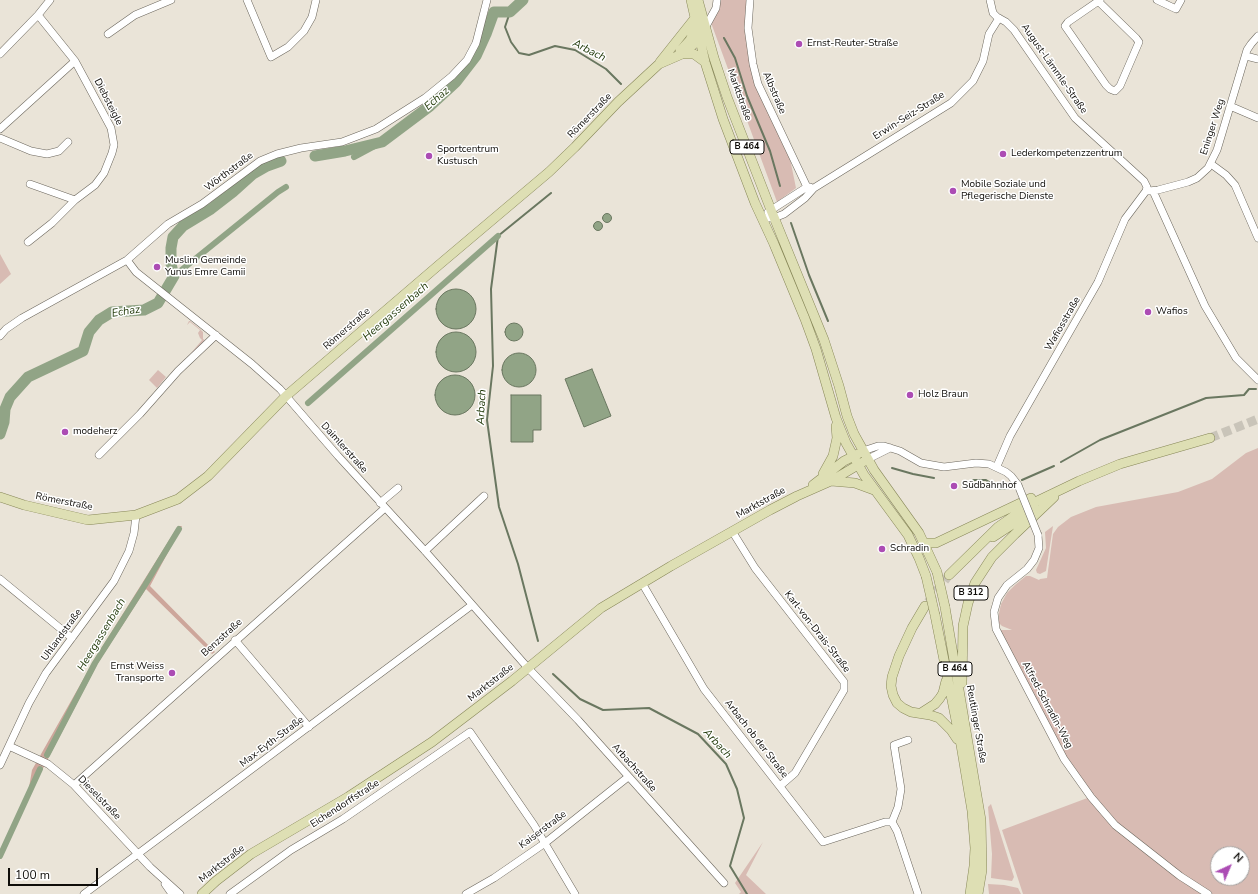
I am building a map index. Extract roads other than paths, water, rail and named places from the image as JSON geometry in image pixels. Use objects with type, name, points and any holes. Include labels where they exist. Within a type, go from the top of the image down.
[{"type":"main road","points":[[659,64],[698,11]]},
{"type":"main road","points":[[685,30],[698,11]]},
{"type":"main road","name":"B 464","points":[[698,11],[700,39]]},
{"type":"main road","name":"Römerstraße","points":[[672,58],[690,40],[698,11]]},
{"type":"main road","name":"Marktstraße","points":[[698,11],[727,97],[824,340],[847,416],[865,455]]},
{"type":"main road","name":"Römerstraße","points":[[0,497],[24,505],[88,520],[136,515],[178,499],[208,476],[286,396],[422,278],[549,172],[618,102],[659,64],[682,54],[700,39]]},
{"type":"main road","name":"Marktstraße","points":[[202,894],[216,881],[251,854],[348,797],[432,742],[528,668],[601,608],[732,531],[797,496],[831,481],[858,465],[846,443],[836,418],[816,348],[805,318],[762,218],[723,119],[705,62],[700,39]]},
{"type":"main road","points":[[682,54],[694,54],[705,62]]},
{"type":"main road","points":[[820,479],[833,456],[836,447],[836,418]]},
{"type":"main road","name":"B 312","points":[[949,575],[998,527],[1031,504],[1120,464],[1210,438]]},
{"type":"main road","points":[[853,456],[865,455]]},
{"type":"main road","points":[[858,465],[865,455]]},
{"type":"main road","name":"Reutlinger Straße","points":[[865,455],[919,533],[925,543],[937,572],[945,607],[981,820],[978,868]]},
{"type":"main road","name":"Marktstraße","points":[[797,496],[853,456]]},
{"type":"main road","name":"Reutlinger Straße","points":[[858,465],[908,535],[920,558],[926,576],[961,745],[973,822],[978,868]]},
{"type":"main road","points":[[831,481],[861,484],[876,491]]},
{"type":"main road","name":"B 312","points":[[962,710],[963,626],[968,603],[975,583],[992,558],[1064,488]]},
{"type":"main road","name":"B 312","points":[[925,543],[936,543],[1035,497],[1064,488]]},
{"type":"main road","name":"B 312","points":[[978,546],[1046,504]]},
{"type":"main road","name":"B 312","points":[[925,606],[898,656],[892,677],[893,695],[897,703],[903,708],[911,712],[939,718],[945,723],[961,745]]},
{"type":"main road","points":[[921,713],[935,704],[940,698],[943,693],[947,677]]},
{"type":"main road","name":"B 312","points":[[970,894],[978,868]]},
{"type":"main road","name":"B 312","points":[[978,868],[978,894]]},
{"type":"main road","name":"B 312","points":[[978,868],[986,883],[984,894]]},
{"type":"street","points":[[0,54],[38,15],[50,0]]},
{"type":"street","points":[[108,34],[135,15],[171,0]]},
{"type":"street","points":[[247,0],[271,57],[288,47],[304,31],[312,17],[316,0]]},
{"type":"street","name":"Wörthstraße","points":[[0,336],[6,329],[22,318],[127,260],[168,224],[202,204],[260,161],[277,154],[301,148],[342,142],[369,132],[425,98],[452,76],[466,60],[476,43],[487,0]]},
{"type":"street","points":[[698,11],[716,8],[717,0]]},
{"type":"street","name":"Albstraße","points":[[750,0],[748,28],[752,64],[758,84],[810,187]]},
{"type":"street","points":[[1157,0],[1176,9],[1182,0]]},
{"type":"street","points":[[1099,1],[1139,42],[1120,86],[1115,91],[1110,90],[1106,85],[1066,26],[1068,22],[1099,1]]},
{"type":"street","name":"August-Lämmle-Straße","points":[[990,2],[992,13],[1006,22],[1014,30],[1075,118],[1142,178],[1150,191],[1205,306],[1234,355],[1258,380]]},
{"type":"street","name":"Diebsteigle","points":[[28,242],[52,223],[75,200],[95,185],[104,174],[114,145],[112,132],[75,61],[38,15]]},
{"type":"street","name":"Erwin-Seiz-Straße","points":[[762,218],[773,214],[810,187],[951,103],[973,81],[983,61],[989,34],[999,18]]},
{"type":"street","name":"Eninger Weg","points":[[1258,36],[1249,47],[1217,150],[1211,164],[1226,174],[1235,185],[1258,238]]},
{"type":"street","points":[[1246,56],[1258,59]]},
{"type":"street","points":[[0,129],[75,61]]},
{"type":"street","points":[[1230,106],[1258,118]]},
{"type":"street","points":[[0,138],[31,151],[47,154],[59,151],[68,142]]},
{"type":"street","points":[[1150,191],[1192,180],[1206,171],[1211,164]]},
{"type":"street","points":[[30,184],[75,200]]},
{"type":"street","name":"Erwin-Seiz-Straße","points":[[773,214],[784,214],[805,198],[810,187]]},
{"type":"street","name":"Wafiosstraße","points":[[996,466],[1010,436],[1098,282],[1125,219],[1150,191]]},
{"type":"street","name":"Daimlerstraße","points":[[127,260],[136,272],[258,369],[280,389],[382,506],[425,551],[528,668]]},
{"type":"street","points":[[99,455],[140,414],[178,371],[216,335]]},
{"type":"street","points":[[865,455],[890,448],[900,451],[921,463],[944,467],[981,463],[996,466]]},
{"type":"street","name":"Alfred-Schradin-Weg","points":[[996,466],[1011,476],[1018,485],[1038,535],[1039,548],[1034,560],[1027,569],[1007,585],[998,598],[994,612],[996,629],[1064,759],[1091,797],[1115,826],[1180,876],[1208,894]]},
{"type":"street","name":"Benzstraße","points":[[74,784],[382,506],[398,488]]},
{"type":"street","points":[[425,551],[484,496]]},
{"type":"street","name":"Uhlandstraße","points":[[0,765],[32,697],[46,673],[114,581],[129,551],[134,532],[136,515]]},
{"type":"street","name":"Karl-von-Drais-Straße","points":[[732,531],[755,568],[844,682],[844,690],[795,773],[780,786]]},
{"type":"street","points":[[0,579],[72,638]]},
{"type":"street","name":"Arbach ob der Straße","points":[[642,583],[704,689],[822,842],[885,822],[892,822]]},
{"type":"street","name":"Max-Eyth-Straße","points":[[84,894],[472,605]]},
{"type":"street","points":[[235,640],[309,727]]},
{"type":"street","name":"Arbachstraße","points":[[528,668],[578,720],[724,883]]},
{"type":"street","name":"Eichendorffstraße","points":[[230,894],[291,850],[343,819],[470,732],[545,843]]},
{"type":"street","points":[[908,740],[894,745],[901,789],[898,807],[892,822],[897,831],[918,894]]},
{"type":"street","name":"Dieselstraße","points":[[9,746],[48,764],[74,784],[163,880],[180,894]]},
{"type":"street","name":"Kaiserstraße","points":[[466,894],[494,878],[545,843],[628,777]]},
{"type":"street","points":[[545,843],[575,894]]},
{"type":"street","name":"Dieselstraße","points":[[163,880],[169,892]]},
{"type":"waterway","name":"Echaz","points":[[315,156],[345,151],[382,142],[430,106],[456,82],[476,56],[494,12],[510,12],[523,0]]},
{"type":"waterway","name":"Arbach","points":[[510,12],[505,27],[511,42],[519,53],[529,55],[555,46],[575,50],[606,69],[621,84]]},
{"type":"waterway","points":[[724,38],[735,58],[747,96],[770,151],[780,186]]},
{"type":"waterway","name":"Echaz","points":[[354,157],[382,142]]},
{"type":"waterway","name":"Echaz","points":[[0,434],[4,422],[5,409],[10,397],[28,377],[83,351],[89,332],[99,320],[112,312],[144,310],[158,303],[174,276],[171,264],[171,248],[173,237],[183,226],[211,209],[253,174],[267,166],[281,161]]},
{"type":"waterway","points":[[174,276],[286,187]]},
{"type":"waterway","name":"Arbach","points":[[538,641],[518,564],[499,507],[487,420],[493,366],[491,289],[498,236],[551,193]]},
{"type":"waterway","points":[[791,223],[809,275],[828,321]]},
{"type":"waterway","name":"Heergassenbach","points":[[308,403],[498,236]]},
{"type":"waterway","points":[[1061,462],[1100,440],[1206,398],[1244,395],[1249,389],[1256,389]]},
{"type":"waterway","points":[[1022,480],[1054,466]]},
{"type":"waterway","points":[[892,468],[934,478]]},
{"type":"waterway","points":[[973,480],[986,480],[1000,489],[1009,488]]},
{"type":"waterway","name":"Heergassenbach","points":[[47,755],[95,663],[179,529]]},
{"type":"waterway","name":"Arbach","points":[[553,674],[580,699],[603,710],[649,708],[698,734],[726,764],[737,789],[744,818],[730,866],[747,894]]},
{"type":"waterway","name":"Heergassenbach","points":[[0,856],[40,769]]},
{"type":"tunnel","points":[[1210,438],[1258,419]]},
{"type":"tunnel","points":[[928,602],[949,575]]},
{"type":"place","name":"Ernst-Reuter-Straße","points":[[799,44]]},
{"type":"place","name":"Lederkompetenzzentrum","points":[[1003,154]]},
{"type":"place","name":"Sportcentrum Kustusch","points":[[429,156]]},
{"type":"place","name":"Mobile Soziale und Pflegerische Dienste","points":[[953,191]]},
{"type":"place","name":"Muslim Gemeinde Yunus Emre Camii","points":[[157,267]]},
{"type":"place","name":"Wafios","points":[[1148,312]]},
{"type":"place","name":"Holz Braun","points":[[910,395]]},
{"type":"place","name":"modeherz","points":[[65,432]]},
{"type":"place","name":"Südbahnhof","points":[[954,486]]},
{"type":"place","name":"Schradin","points":[[882,549]]},
{"type":"place","name":"Ernst Weiss Transporte","points":[[172,673]]}]
